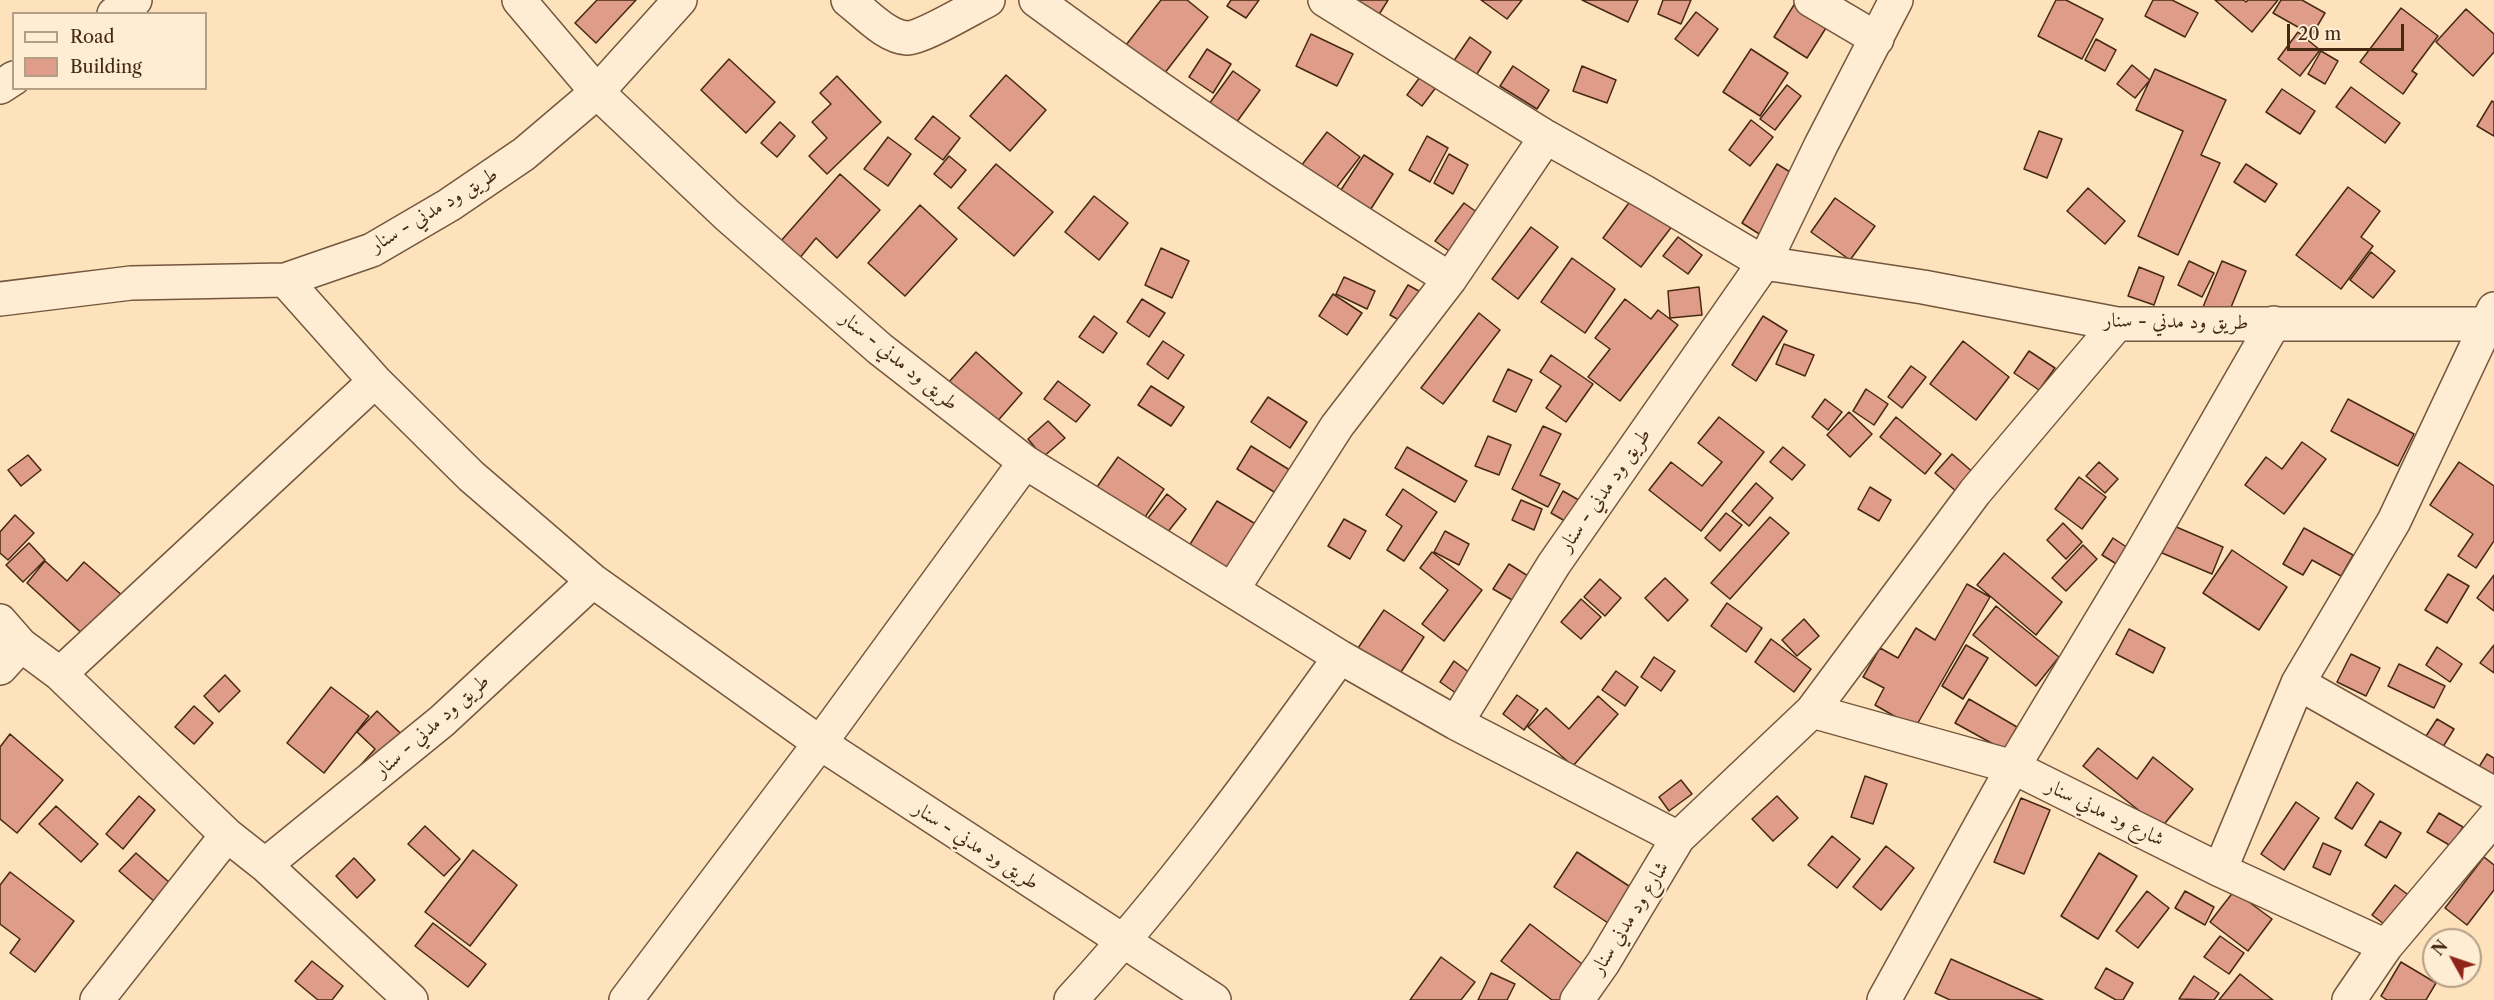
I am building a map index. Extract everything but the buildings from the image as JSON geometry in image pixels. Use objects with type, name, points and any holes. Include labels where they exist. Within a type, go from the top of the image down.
[{"type":"street","points":[[117,12],[135,0]]},
{"type":"street","name":"طريق ود مدني - سنار","points":[[519,0],[597,92],[728,215],[880,349],[1025,462],[1340,657],[1456,723],[1678,838]]},
{"type":"street","name":"طريق ود مدني - سنار","points":[[0,299],[131,283],[285,279],[372,250],[449,206],[524,154],[597,92],[680,0]]},
{"type":"street","points":[[848,0],[889,31],[908,38],[928,31],[988,0]]},
{"type":"street","points":[[1036,0],[1158,90],[1319,198],[1450,279]]},
{"type":"street","name":"طريق ود مدني - سنار","points":[[1325,0],[1546,137],[1647,193],[1764,263],[1923,287],[2117,324],[2274,323],[2490,317],[2394,521],[2298,683],[2220,870]]},
{"type":"street","points":[[1811,0],[1877,39]]},
{"type":"street","name":"طريق ود مدني - سنار","points":[[1456,723],[1554,564],[1764,263],[1896,0]]},
{"type":"street","points":[[1232,590],[1338,426],[1450,279],[1546,137]]},
{"type":"street","name":"طريق ود مدني - سنار","points":[[285,279],[375,381],[471,476],[593,581],[820,743],[959,836],[1126,940],[1214,1000]]},
{"type":"street","points":[[1884,1000],[2013,767],[2140,556],[2274,323]]},
{"type":"street","name":"شارع ود مدني سنار","points":[[1577,1000],[1603,963],[1678,838],[1812,711],[1975,492],[2117,324]]},
{"type":"street","points":[[60,674],[375,381]]},
{"type":"street","points":[[626,1000],[820,743],[1025,462]]},
{"type":"street","name":"طريق ود مدني - سنار","points":[[265,864],[442,721],[593,581]]},
{"type":"street","points":[[7,644],[60,674],[226,835],[265,864],[411,1000]]},
{"type":"street","points":[[1071,1000],[1126,940],[1238,800],[1340,657]]},
{"type":"street","points":[[2298,683],[2494,794]]},
{"type":"street","name":"شارع ود مدني سنار","points":[[1812,711],[2013,767],[2220,870],[2386,946]]},
{"type":"street","points":[[2349,1000],[2386,946],[2494,818]]},
{"type":"street","points":[[97,1000],[226,835]]}]
